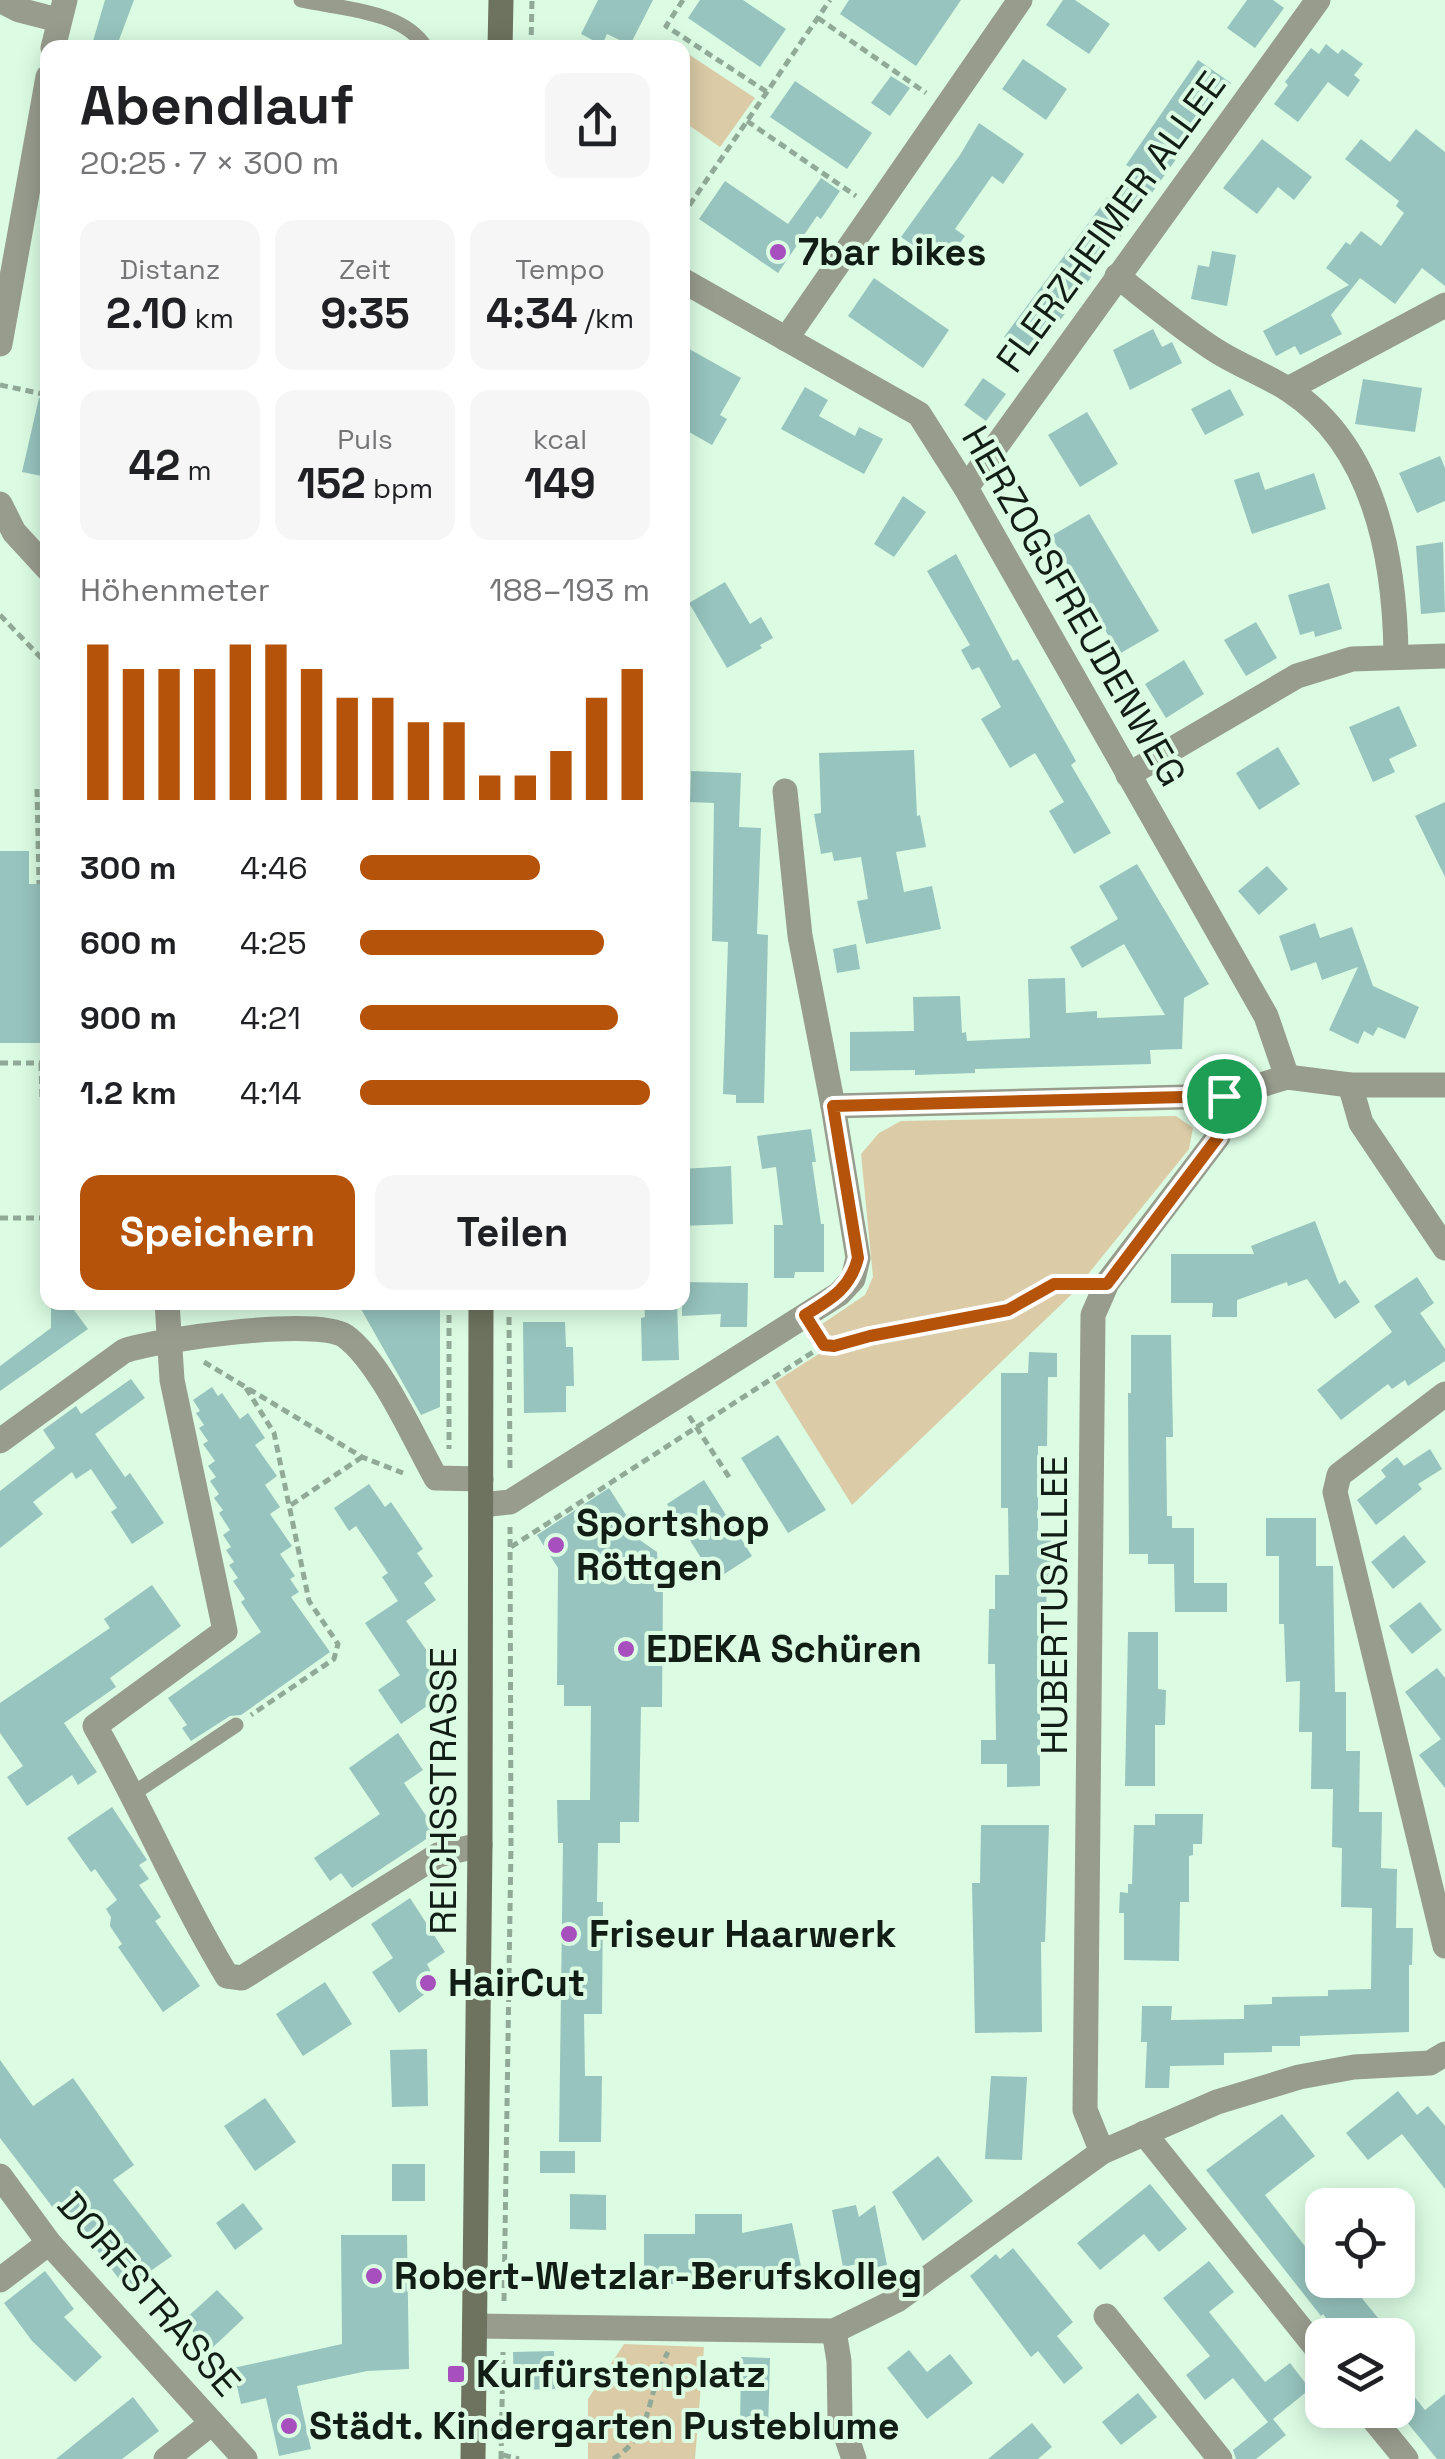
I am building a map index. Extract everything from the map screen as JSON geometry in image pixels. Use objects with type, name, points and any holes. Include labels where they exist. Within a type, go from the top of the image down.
[{"type":"main road","points":[[500,40],[501,0]]},
{"type":"main road","name":"REICHSSTRASSE","points":[[472,2459],[480,1844],[481,1310]]},
{"type":"street","points":[[0,0],[19,10],[62,10],[55,40]]},
{"type":"street","points":[[786,338],[1020,0]]},
{"type":"street","name":"FLERZHEIMER ALLEE","points":[[966,488],[1318,0]]},
{"type":"street","points":[[0,344],[40,122]]},
{"type":"street","points":[[1117,276],[1214,350],[1288,390],[1324,419],[1353,456],[1371,495],[1384,538],[1396,656]]},
{"type":"street","name":"HERZOGSFREUDENWEG","points":[[690,284],[919,414],[966,488],[1266,1016],[1287,1077]]},
{"type":"street","points":[[1288,390],[1445,305]]},
{"type":"street","points":[[0,504],[14,532],[40,560]]},
{"type":"street","points":[[1128,775],[1297,676],[1352,659],[1396,656],[1443,661]]},
{"type":"street","points":[[0,1440],[124,1351],[146,1343],[318,1328],[341,1333],[357,1346],[442,1479],[510,1502],[839,1294],[853,1278],[858,1258],[800,936],[785,791]]},
{"type":"street","points":[[833,1106],[1224,1096],[1287,1077],[1350,1086],[1445,1085]]},
{"type":"street","points":[[1350,1086],[1360,1123],[1445,1248]]},
{"type":"street","name":"HUBERTUSALLEE","points":[[1102,2152],[1085,2110],[1093,1315],[1107,1284],[1218,1137],[1224,1096]]},
{"type":"street","points":[[168,1310],[172,1380],[225,1631],[95,1726],[134,1793],[202,1934],[227,1976],[242,1978],[438,1855],[480,1844]]},
{"type":"street","points":[[1445,1394],[1339,1475],[1335,1492],[1445,1946]]},
{"type":"street","points":[[475,2326],[834,2331],[897,2300],[1102,2152],[1217,2102],[1299,2077],[1354,2068],[1440,2066]]},
{"type":"street","points":[[1144,2134],[1305,2335]]},
{"type":"street","name":"DORFSTRASSE","points":[[0,2176],[50,2243],[245,2459]]},
{"type":"street","points":[[0,2280],[50,2243]]},
{"type":"street","points":[[1106,2316],[1220,2459]]},
{"type":"street","points":[[834,2331],[840,2418],[854,2459]]},
{"type":"street","points":[[166,2459],[212,2423]]},
{"type":"street","points":[[1381,2428],[1406,2459]]},
{"type":"lane","points":[[302,0],[398,21],[421,40]]},
{"type":"lane","points":[[134,1793],[236,1725]]},
{"type":"path","points":[[531,40],[532,0]]},
{"type":"path","points":[[683,0],[666,26],[687,40]]},
{"type":"path","points":[[690,204],[830,0]]},
{"type":"path","points":[[818,18],[946,107]]},
{"type":"path","points":[[690,42],[767,92]]},
{"type":"path","points":[[747,121],[876,209]]},
{"type":"path","points":[[0,386],[40,393]]},
{"type":"path","points":[[0,615],[40,656]]},
{"type":"path","points":[[37,790],[39,884]]},
{"type":"path","points":[[0,1063],[40,1063]]},
{"type":"path","points":[[0,1218],[40,1218]]},
{"type":"path","points":[[510,1548],[824,1345],[1008,1310],[1054,1284],[1107,1284]]},
{"type":"path","points":[[200,1360],[362,1457],[408,1474],[442,1479],[449,1310]]},
{"type":"path","points":[[509,1310],[511,1845],[501,2457],[520,2459]]},
{"type":"path","points":[[805,1315],[824,1345]]},
{"type":"path","points":[[236,1725],[334,1659],[338,1644],[309,1602],[274,1433],[246,1388]]},
{"type":"path","points":[[676,1397],[731,1480]]},
{"type":"path","points":[[291,1505],[362,1457]]},
{"type":"path","points":[[613,2459],[635,2444],[641,2434],[660,2366],[683,2328]]},
{"type":"shaded area","points":[[690,55],[755,98],[720,147],[690,126]]},
{"type":"shaded area","points":[[1176,1116],[1193,1128],[1189,1149],[1072,1294],[852,1505],[775,1382],[828,1348],[816,1328],[865,1295],[873,1277],[861,1154],[879,1133],[901,1121]]},
{"type":"shaded area","points":[[624,2344],[704,2347],[695,2459],[588,2459],[588,2399]]},
{"type":"building","points":[[105,0],[134,0],[119,40],[93,40]]},
{"type":"building","points":[[598,0],[653,0],[633,40],[607,34],[604,40],[592,40],[581,34]]},
{"type":"building","points":[[700,0],[743,0],[786,29],[760,67],[688,18]]},
{"type":"building","points":[[849,0],[961,0],[916,66],[840,14]]},
{"type":"building","points":[[1063,0],[1075,0],[1110,24],[1089,54],[1046,25]]},
{"type":"building","points":[[1247,0],[1273,0],[1284,8],[1255,48],[1227,28]]},
{"type":"building","points":[[1326,44],[1338,54],[1342,49],[1363,64],[1354,75],[1360,80],[1348,97],[1328,82],[1298,122],[1274,104],[1311,48],[1319,54]]},
{"type":"building","points":[[1023,59],[1067,89],[1046,120],[1002,89]]},
{"type":"building","points":[[1198,60],[1231,83],[1033,358],[1004,337],[1130,167],[1126,165]]},
{"type":"building","points":[[891,76],[910,88],[890,116],[871,103]]},
{"type":"building","points":[[795,81],[872,133],[847,169],[770,117]]},
{"type":"building","points":[[979,123],[1024,154],[1003,184],[992,176],[955,229],[965,236],[943,266],[901,237]]},
{"type":"building","points":[[1416,129],[1445,152],[1445,286],[1422,268],[1395,304],[1360,278],[1331,315],[1342,334],[1300,355],[1295,346],[1276,356],[1263,331],[1349,285],[1326,268],[1346,242],[1350,245],[1361,231],[1381,246],[1404,213],[1396,206],[1399,201],[1345,159],[1361,139],[1390,162]]},
{"type":"building","points":[[1262,139],[1312,177],[1294,200],[1278,187],[1257,214],[1223,188]]},
{"type":"building","points":[[821,178],[840,191],[821,219],[817,216],[778,273],[699,219],[725,181],[788,224]]},
{"type":"building","points":[[1212,251],[1236,255],[1227,306],[1191,299],[1198,265],[1209,267]]},
{"type":"building","points":[[874,278],[949,330],[923,368],[848,316]]},
{"type":"building","points":[[1153,329],[1162,347],[1172,342],[1182,363],[1130,390],[1113,350]]},
{"type":"building","points":[[690,349],[741,378],[720,415],[727,419],[712,445],[690,433]]},
{"type":"building","points":[[983,378],[1006,394],[986,421],[964,405]]},
{"type":"building","points":[[1363,379],[1422,388],[1415,432],[1355,424]]},
{"type":"building","points":[[805,387],[828,400],[819,416],[855,436],[859,427],[883,439],[864,474],[781,429]]},
{"type":"building","points":[[1230,389],[1244,415],[1205,435],[1191,409]]},
{"type":"building","points":[[39,398],[40,398],[40,476],[22,472]]},
{"type":"building","points":[[1087,412],[1118,464],[1080,487],[1048,435]]},
{"type":"building","points":[[1440,456],[1445,468],[1445,501],[1417,513],[1399,473]]},
{"type":"building","points":[[1259,472],[1265,490],[1314,473],[1326,509],[1252,534],[1234,480]]},
{"type":"building","points":[[903,496],[926,512],[894,557],[874,544]]},
{"type":"building","points":[[1089,514],[1159,631],[1119,654],[1051,536]]},
{"type":"building","points":[[1443,542],[1445,612],[1421,614],[1416,546]]},
{"type":"building","points":[[956,554],[1013,661],[1018,659],[1076,761],[1071,765],[1111,833],[1074,854],[1049,811],[1064,802],[1035,753],[1010,768],[981,719],[1001,707],[979,667],[972,670],[961,650],[970,645],[927,571]]},
{"type":"building","points":[[725,582],[750,624],[761,617],[773,638],[727,668],[690,602]]},
{"type":"building","points":[[1329,583],[1342,629],[1315,637],[1314,631],[1300,635],[1288,595]]},
{"type":"building","points":[[1256,622],[1277,658],[1246,676],[1224,640]]},
{"type":"building","points":[[1184,660],[1204,694],[1166,718],[1145,684]]},
{"type":"building","points":[[1399,706],[1417,746],[1389,759],[1395,772],[1373,782],[1349,727]]},
{"type":"building","points":[[1278,747],[1300,784],[1259,810],[1236,773]]},
{"type":"building","points":[[914,750],[917,816],[920,815],[926,847],[896,852],[904,892],[932,886],[941,929],[866,944],[857,901],[868,899],[861,857],[834,861],[832,852],[821,854],[814,814],[821,813],[819,753]]},
{"type":"building","points":[[691,771],[741,773],[739,827],[761,828],[757,934],[768,935],[764,1103],[736,1103],[736,1095],[723,1094],[728,942],[712,941],[714,803],[690,802]]},
{"type":"building","points":[[1445,802],[1445,877],[1415,816]]},
{"type":"building","points":[[0,851],[29,851],[29,884],[40,884],[40,1043],[0,1043]]},
{"type":"building","points":[[1137,864],[1209,984],[1184,998],[1182,1049],[1150,1050],[1151,1064],[975,1069],[975,1073],[915,1075],[915,1070],[850,1071],[850,1032],[914,1031],[913,997],[960,996],[962,1033],[966,1032],[967,1041],[1030,1038],[1028,979],[1065,978],[1066,1013],[1097,1011],[1097,1018],[1165,1015],[1124,944],[1082,968],[1070,947],[1118,919],[1099,886]]},
{"type":"building","points":[[1267,866],[1288,889],[1259,915],[1238,891]]},
{"type":"building","points":[[1315,923],[1320,938],[1352,927],[1373,986],[1419,1007],[1405,1039],[1378,1027],[1373,1036],[1364,1031],[1358,1044],[1329,1030],[1358,967],[1322,980],[1316,962],[1291,971],[1279,936]]},
{"type":"building","points":[[856,944],[860,969],[837,973],[833,949]]},
{"type":"building","points":[[811,1129],[816,1162],[812,1162],[824,1224],[824,1272],[795,1272],[794,1278],[774,1278],[774,1225],[783,1225],[776,1167],[762,1169],[757,1136]]},
{"type":"building","points":[[731,1166],[733,1224],[690,1226],[690,1169]]},
{"type":"building","points":[[1315,1221],[1339,1284],[1345,1280],[1360,1302],[1335,1319],[1307,1279],[1237,1300],[1237,1317],[1212,1317],[1213,1303],[1171,1303],[1171,1254],[1254,1254],[1251,1246]]},
{"type":"building","points":[[1417,1277],[1434,1303],[1420,1313],[1445,1349],[1445,1361],[1408,1386],[1405,1380],[1392,1389],[1388,1384],[1341,1420],[1317,1390],[1392,1332],[1374,1306]]},
{"type":"building","points":[[690,1282],[748,1283],[747,1327],[720,1327],[721,1314],[682,1316],[682,1310],[690,1310]]},
{"type":"building","points":[[51,1310],[74,1310],[88,1329],[0,1391],[0,1366],[51,1328]]},
{"type":"building","points":[[362,1310],[440,1310],[440,1407],[421,1415]]},
{"type":"building","points":[[645,1310],[677,1310],[679,1360],[642,1361],[641,1318],[645,1317]]},
{"type":"building","points":[[523,1322],[565,1322],[566,1347],[573,1347],[574,1386],[566,1386],[566,1412],[524,1413]]},
{"type":"building","points":[[1131,1335],[1171,1335],[1173,1437],[1166,1437],[1167,1516],[1172,1516],[1172,1528],[1194,1528],[1194,1583],[1227,1583],[1227,1612],[1175,1612],[1174,1564],[1148,1564],[1148,1554],[1129,1554]]},
{"type":"building","points":[[1029,1352],[1057,1353],[1057,1377],[1048,1377],[1047,1446],[1038,1446],[1038,1539],[1051,1539],[1051,1577],[1047,1577],[1045,1665],[1040,1665],[1040,1786],[1007,1787],[1007,1764],[981,1764],[981,1740],[996,1740],[995,1664],[988,1664],[989,1609],[995,1609],[995,1575],[1009,1575],[1008,1508],[1001,1508],[1001,1373],[1028,1373]]},
{"type":"building","points":[[131,1379],[145,1398],[95,1434],[125,1477],[130,1473],[164,1523],[132,1544],[111,1512],[117,1508],[91,1469],[76,1479],[72,1472],[33,1502],[43,1514],[0,1548],[0,1491],[55,1448],[43,1430],[76,1406],[81,1414]]},
{"type":"building","points":[[212,1387],[218,1396],[222,1393],[240,1419],[248,1413],[265,1438],[255,1445],[277,1476],[265,1485],[280,1507],[270,1514],[292,1546],[280,1554],[295,1576],[290,1579],[299,1592],[291,1597],[330,1652],[241,1715],[230,1716],[191,1741],[182,1728],[187,1725],[168,1698],[261,1632],[241,1602],[245,1599],[233,1581],[238,1578],[229,1565],[234,1562],[226,1550],[231,1547],[223,1535],[230,1530],[219,1513],[223,1510],[214,1498],[219,1494],[210,1481],[216,1477],[208,1466],[215,1461],[203,1444],[208,1441],[199,1428],[204,1425],[193,1400]]},
{"type":"building","points":[[778,1435],[826,1510],[788,1533],[741,1458]]},
{"type":"building","points":[[1430,1449],[1442,1469],[1418,1484],[1422,1489],[1376,1525],[1357,1500],[1386,1477],[1381,1470],[1397,1457],[1404,1466]]},
{"type":"building","points":[[704,1480],[752,1556],[715,1580],[667,1504]]},
{"type":"building","points":[[369,1484],[385,1507],[391,1502],[423,1549],[417,1553],[433,1576],[424,1583],[436,1600],[406,1621],[453,1688],[401,1724],[378,1690],[400,1675],[365,1623],[398,1601],[382,1577],[388,1573],[356,1526],[349,1531],[334,1508]]},
{"type":"building","points":[[609,1488],[630,1521],[621,1527],[657,1552],[659,1580],[663,1583],[662,1707],[641,1707],[639,1822],[620,1822],[620,1843],[598,1843],[597,1902],[603,1902],[602,2014],[584,2014],[585,2076],[602,2076],[601,2142],[559,2142],[563,1843],[558,1843],[557,1800],[590,1800],[591,1706],[564,1706],[564,1685],[557,1685],[558,1568],[537,1535]]},
{"type":"building","points":[[1266,1518],[1316,1518],[1316,1566],[1333,1566],[1335,1692],[1346,1692],[1346,1751],[1360,1751],[1359,1812],[1382,1812],[1381,1868],[1397,1869],[1396,1928],[1413,1928],[1409,2032],[1300,2036],[1300,2046],[1272,2046],[1272,2052],[1224,2053],[1224,2065],[1170,2066],[1169,2088],[1145,2088],[1147,2042],[1141,2042],[1142,2006],[1172,2006],[1171,2020],[1244,2019],[1244,2005],[1272,2004],[1272,1997],[1328,1996],[1328,1990],[1371,1989],[1372,1908],[1341,1907],[1342,1848],[1332,1847],[1333,1789],[1311,1789],[1312,1732],[1299,1732],[1300,1681],[1286,1682],[1284,1624],[1279,1624],[1279,1556],[1266,1556]]},
{"type":"building","points":[[1404,1535],[1426,1562],[1393,1589],[1371,1562]]},
{"type":"building","points":[[152,1585],[181,1626],[110,1678],[116,1687],[64,1723],[97,1772],[78,1785],[72,1775],[27,1806],[7,1777],[23,1766],[0,1733],[0,1703],[110,1628],[104,1619]]},
{"type":"building","points":[[1420,1602],[1442,1630],[1412,1654],[1389,1626]]},
{"type":"building","points":[[1128,1632],[1158,1632],[1158,1689],[1166,1690],[1165,1725],[1155,1725],[1155,1786],[1125,1786]]},
{"type":"building","points":[[1437,1668],[1445,1678],[1445,1788],[1419,1755],[1441,1739],[1405,1692]]},
{"type":"building","points":[[398,1733],[423,1770],[404,1783],[437,1832],[352,1888],[341,1873],[330,1881],[314,1858],[380,1814],[349,1768]]},
{"type":"building","points":[[112,1807],[147,1860],[139,1865],[149,1879],[139,1885],[161,1917],[155,1921],[200,1986],[163,2012],[118,1947],[122,1944],[110,1926],[111,1917],[106,1909],[117,1900],[67,1838]]},
{"type":"building","points":[[1155,1814],[1203,1814],[1202,1844],[1193,1844],[1193,1855],[1189,1856],[1189,1902],[1180,1902],[1179,1961],[1124,1960],[1120,1892],[1128,1893],[1128,1884],[1132,1884],[1134,1825],[1155,1825]]},
{"type":"building","points":[[981,1825],[1049,1825],[1045,1942],[1041,1942],[1042,2032],[975,2033],[972,1883],[980,1883]]},
{"type":"building","points":[[410,1898],[445,1952],[427,1964],[437,1985],[399,2013],[372,1972],[393,1958],[371,1924]]},
{"type":"building","points":[[325,1982],[352,2024],[303,2056],[276,2014]]},
{"type":"building","points":[[427,2049],[428,2106],[392,2107],[390,2050]]},
{"type":"building","points":[[0,2060],[33,2106],[73,2078],[134,2165],[113,2180],[172,2256],[126,2288],[68,2212],[60,2217],[0,2138]]},
{"type":"building","points":[[991,2076],[1027,2077],[1022,2160],[985,2159]]},
{"type":"building","points":[[1398,2091],[1417,2115],[1428,2106],[1445,2126],[1445,2189],[1402,2134],[1368,2160],[1346,2133]]},
{"type":"building","points":[[265,2098],[296,2142],[255,2171],[224,2126]]},
{"type":"building","points":[[1282,2114],[1315,2156],[1265,2195],[1305,2246],[1305,2296],[1206,2170]]},
{"type":"building","points":[[540,2151],[575,2151],[575,2173],[540,2173]]},
{"type":"building","points":[[938,2156],[973,2201],[923,2241],[892,2192]]},
{"type":"building","points":[[392,2164],[425,2164],[425,2201],[392,2201]]},
{"type":"building","points":[[1150,2184],[1187,2229],[1159,2252],[1144,2234],[1100,2270],[1077,2243]]},
{"type":"building","points":[[570,2194],[606,2195],[606,2230],[570,2229]]},
{"type":"building","points":[[243,2203],[263,2229],[235,2250],[216,2223]]},
{"type":"building","points":[[856,2205],[859,2217],[875,2205],[887,2265],[868,2269],[867,2262],[843,2267],[832,2210]]},
{"type":"building","points":[[695,2214],[742,2214],[742,2233],[792,2223],[803,2276],[772,2282],[684,2280],[684,2284],[644,2284],[644,2234],[695,2234]]},
{"type":"building","name":"Robert-Wetzlar-Berufskolleg","points":[[341,2235],[407,2235],[409,2369],[367,2371],[297,2386],[311,2449],[279,2456],[266,2398],[241,2404],[233,2368],[342,2344]]},
{"type":"building","points":[[1013,2248],[1073,2322],[1057,2336],[1083,2368],[1064,2384],[1038,2351],[1031,2357],[970,2276],[996,2254],[1000,2259]]},
{"type":"building","points":[[1209,2261],[1234,2292],[1209,2312],[1265,2382],[1290,2363],[1305,2382],[1305,2393],[1273,2419],[1286,2435],[1256,2459],[1236,2459],[1233,2450],[1268,2422],[1233,2378],[1205,2400],[1186,2375],[1210,2356],[1163,2298]]},
{"type":"building","points":[[45,2271],[74,2309],[64,2317],[102,2357],[75,2382],[32,2341],[4,2303]]},
{"type":"building","points":[[217,2290],[244,2318],[210,2350],[183,2321]]},
{"type":"building","points":[[1307,2298],[1362,2298],[1378,2318],[1326,2318],[1323,2314]]},
{"type":"building","points":[[909,2350],[927,2372],[950,2354],[973,2383],[927,2419],[887,2368]]},
{"type":"building","points":[[554,2351],[555,2389],[514,2390],[513,2352]]},
{"type":"building","points":[[741,2357],[770,2358],[768,2431],[740,2431]]},
{"type":"building","points":[[1138,2393],[1157,2417],[1121,2445],[1102,2422]]},
{"type":"building","points":[[1445,2394],[1445,2459],[1437,2459],[1412,2428],[1415,2428],[1415,2398],[1425,2410]]},
{"type":"building","points":[[133,2397],[159,2431],[122,2459],[56,2459]]},
{"type":"building","points":[[1032,2423],[1052,2447],[1038,2459],[988,2459]]},
{"type":"place","name":"7bar bikes","points":[[778,252]]},
{"type":"place","name":"Sportshop Röttgen","points":[[556,1545]]},
{"type":"place","name":"EDEKA Schüren","points":[[626,1649]]},
{"type":"place","name":"Friseur Haarwerk","points":[[569,1934]]},
{"type":"place","name":"HairCut","points":[[428,1983]]},
{"type":"place","name":"Robert-Wetzlar-Berufskolleg","points":[[374,2276]]},
{"type":"place","name":"Kurfürstenplatz","points":[[456,2374]]},
{"type":"place","name":"Städt. Kindergarten Pusteblume","points":[[289,2426]]},
{"type":"route","points":[[1224,1096],[1218,1137],[1107,1284],[1054,1284],[1008,1310],[963,1316],[834,1346],[824,1345],[805,1315],[839,1294],[853,1278],[858,1258],[833,1106],[1224,1096]]}]
